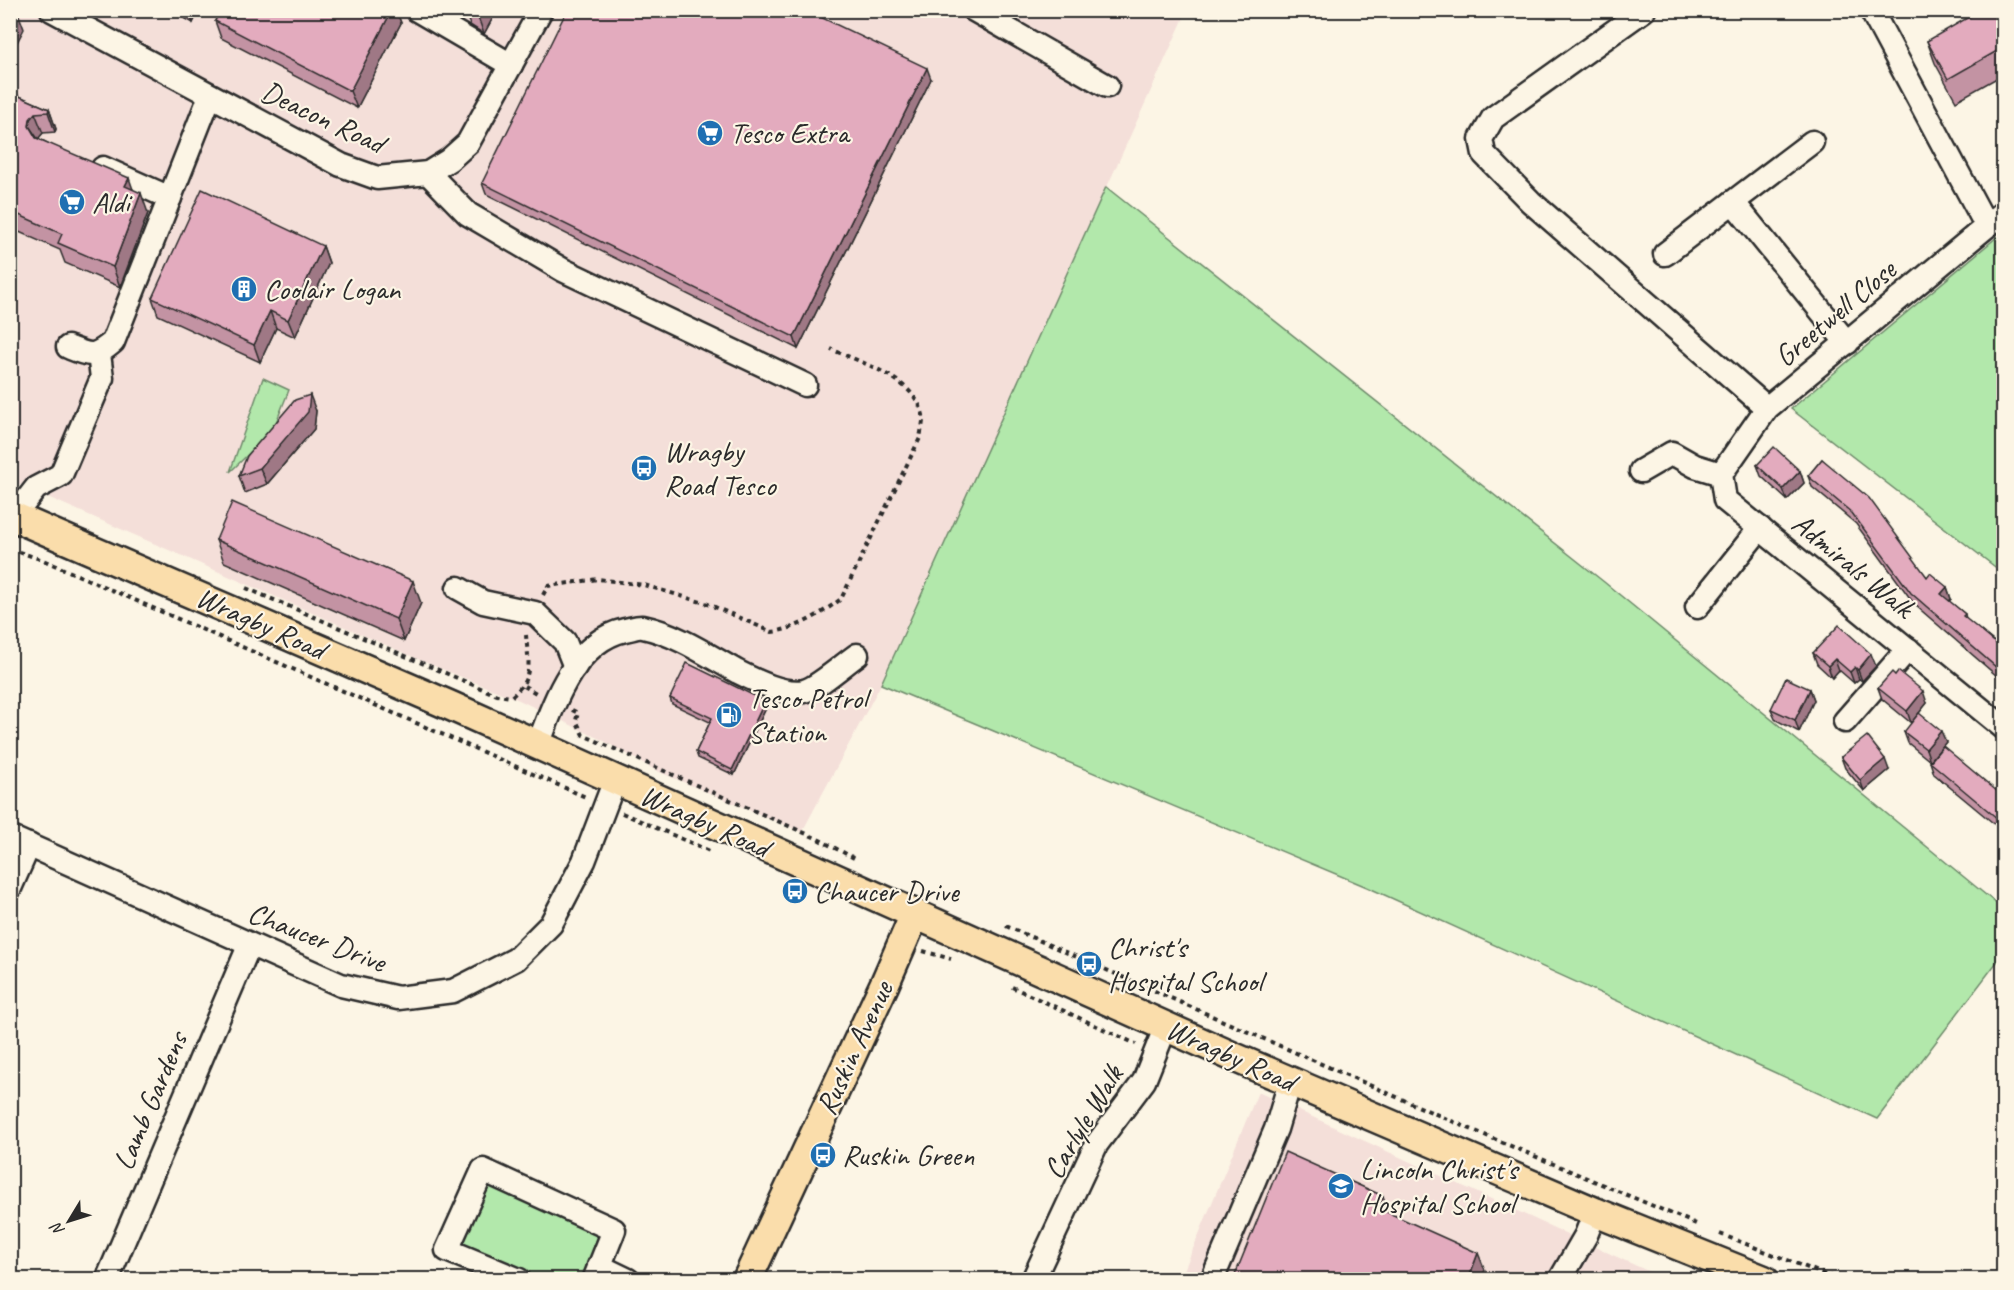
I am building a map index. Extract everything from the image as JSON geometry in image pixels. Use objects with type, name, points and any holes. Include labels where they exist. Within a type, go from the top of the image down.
[{"type":"main road","name":"Wragby Road","points":[[12,516],[538,745],[1290,1082],[1595,1212],[1764,1280]]},
{"type":"main road","name":"Ruskin Avenue","points":[[747,1280],[915,914]]},
{"type":"street","name":"Deacon Road","points":[[52,10],[341,165],[377,178],[428,173]]},
{"type":"street","points":[[417,10],[511,65]]},
{"type":"street","points":[[541,10],[468,143],[428,173],[468,214],[563,270],[805,385]]},
{"type":"street","points":[[974,10],[1107,86]]},
{"type":"street","points":[[1644,10],[1493,118],[1481,139],[1484,154],[1531,202],[1767,408]]},
{"type":"street","points":[[1871,10],[1995,219]]},
{"type":"street","points":[[68,347],[87,355],[99,354],[113,342],[210,96]]},
{"type":"street","points":[[1665,254],[1812,142]]},
{"type":"street","points":[[82,159],[170,198]]},
{"type":"street","points":[[1733,202],[1847,343]]},
{"type":"street","name":"Greetwell Close","points":[[1721,474],[1767,408],[1995,219]]},
{"type":"street","points":[[12,516],[36,488],[61,475],[102,378],[99,354]]},
{"type":"street","points":[[1641,471],[1672,453],[1695,466],[1721,474]]},
{"type":"street","name":"Admirals Walk","points":[[1721,474],[1725,500],[2004,728]]},
{"type":"street","name":"Admirals Walk","points":[[1697,607],[1760,528]]},
{"type":"street","points":[[458,588],[483,603],[535,613],[565,642],[575,667]]},
{"type":"street","points":[[538,745],[554,702],[575,667],[593,645],[617,632],[641,627],[669,635],[753,680],[790,691],[805,691],[857,655]]},
{"type":"street","name":"Admirals Walk","points":[[1845,721],[1908,649]]},
{"type":"street","name":"Chaucer Drive","points":[[20,841],[249,946],[341,985],[398,998],[453,991],[516,959],[551,924],[584,861],[615,780]]},
{"type":"street","points":[[10,888],[20,841]]},
{"type":"street","name":"Lamb Gardens","points":[[107,1280],[249,946]]},
{"type":"street","name":"Carlyle Walk","points":[[1033,1280],[1096,1145],[1144,1081],[1166,1026]]},
{"type":"street","points":[[1212,1280],[1276,1129],[1290,1082]]},
{"type":"street","points":[[519,1280],[447,1250],[483,1170],[614,1230],[596,1273],[628,1280]]},
{"type":"street","points":[[1560,1280],[1586,1235],[1595,1212]]},
{"type":"path","points":[[238,585],[498,695],[511,696],[524,686],[529,675],[526,629],[548,586],[598,579],[644,585],[708,604],[772,632],[800,623],[823,612],[841,599],[920,438],[924,416],[913,393],[886,375],[831,349]]},
{"type":"path","points":[[10,549],[43,560],[579,794]]},
{"type":"path","points":[[578,713],[576,720],[584,735],[816,838],[855,858]]},
{"type":"path","points":[[1003,924],[1454,1122],[1707,1229]]},
{"type":"path","points":[[916,949],[954,960]]},
{"type":"path","points":[[1006,984],[1142,1047]]},
{"type":"path","points":[[1718,1233],[1839,1280]]},
{"type":"shaded area","points":[[11,11],[1187,11],[881,684],[802,832],[657,771],[604,741],[519,700],[427,663],[11,481]]},
{"type":"shaded area","name":"Lincoln Christ's Hospital School","points":[[1258,1092],[1665,1279],[1180,1280]]},
{"type":"green space","points":[[1106,187],[1604,582],[2003,909],[2003,954],[1877,1119],[1367,887],[881,684]]},
{"type":"green space","points":[[2003,232],[2003,573],[1791,409]]},
{"type":"green space","points":[[263,378],[289,390],[273,430],[230,472]]},
{"type":"green space","points":[[483,1170],[614,1230],[594,1279],[519,1279],[447,1250]]},
{"type":"building","points":[[10,10],[16,10],[10,21]]},
{"type":"building","points":[[220,10],[392,10],[350,91],[215,21]]},
{"type":"building","points":[[467,10],[482,10],[478,17]]},
{"type":"building","name":"Tesco Extra","points":[[567,10],[806,10],[927,68],[794,337],[482,183]]},
{"type":"building","points":[[1981,10],[2004,10],[2004,47],[1948,79],[1927,41]]},
{"type":"building","name":"Aldi","points":[[10,92],[49,109],[48,112],[35,113],[30,119],[29,126],[36,138],[129,178],[125,186],[141,193],[113,267],[58,243],[62,234],[10,211]]},
{"type":"building","name":"Coolair Logan","points":[[202,189],[323,246],[288,320],[270,311],[254,345],[152,298]]},
{"type":"building","points":[[310,395],[308,412],[260,468],[239,476],[247,456],[295,400]]},
{"type":"building","points":[[1774,447],[1800,471],[1783,489],[1757,465]]},
{"type":"building","points":[[1822,459],[1869,498],[1927,577],[1930,573],[1947,587],[1941,594],[1965,614],[1963,616],[2004,650],[2004,674],[1911,593],[1852,513],[1808,476]]},
{"type":"building","points":[[232,502],[413,581],[396,619],[216,540]]},
{"type":"building","points":[[1839,625],[1871,654],[1858,670],[1855,667],[1850,672],[1835,659],[1828,666],[1813,653]]},
{"type":"building","name":"Tesco Petrol Station","points":[[687,663],[765,701],[732,770],[696,752],[712,718],[670,698]]},
{"type":"building","points":[[1898,671],[1923,691],[1907,711],[1878,688],[1892,672],[1895,675]]},
{"type":"building","points":[[1786,678],[1810,689],[1795,720],[1771,709]]},
{"type":"building","points":[[1919,713],[1941,731],[1926,749],[1904,732]]},
{"type":"building","points":[[1867,736],[1885,759],[1860,780],[1841,757]]},
{"type":"building","points":[[1943,746],[2004,797],[2004,824],[1930,762]]},
{"type":"building","points":[[1285,1152],[1383,1196],[1378,1208],[1478,1253],[1468,1280],[1233,1280]]},
{"type":"place","name":"Tesco Extra","points":[[710,133]]},
{"type":"place","name":"Aldi","points":[[72,202]]},
{"type":"place","name":"Coolair Logan","points":[[244,289]]},
{"type":"place","name":"Wragby Road Tesco","points":[[644,468]]},
{"type":"place","name":"Tesco Petrol Station","points":[[729,715]]},
{"type":"place","name":"Chaucer Drive","points":[[795,891]]},
{"type":"place","name":"Christ's Hospital School","points":[[1089,964]]},
{"type":"place","name":"Ruskin Green","points":[[823,1155]]},
{"type":"place","name":"Lincoln Christ's Hospital School","points":[[1341,1186]]}]
